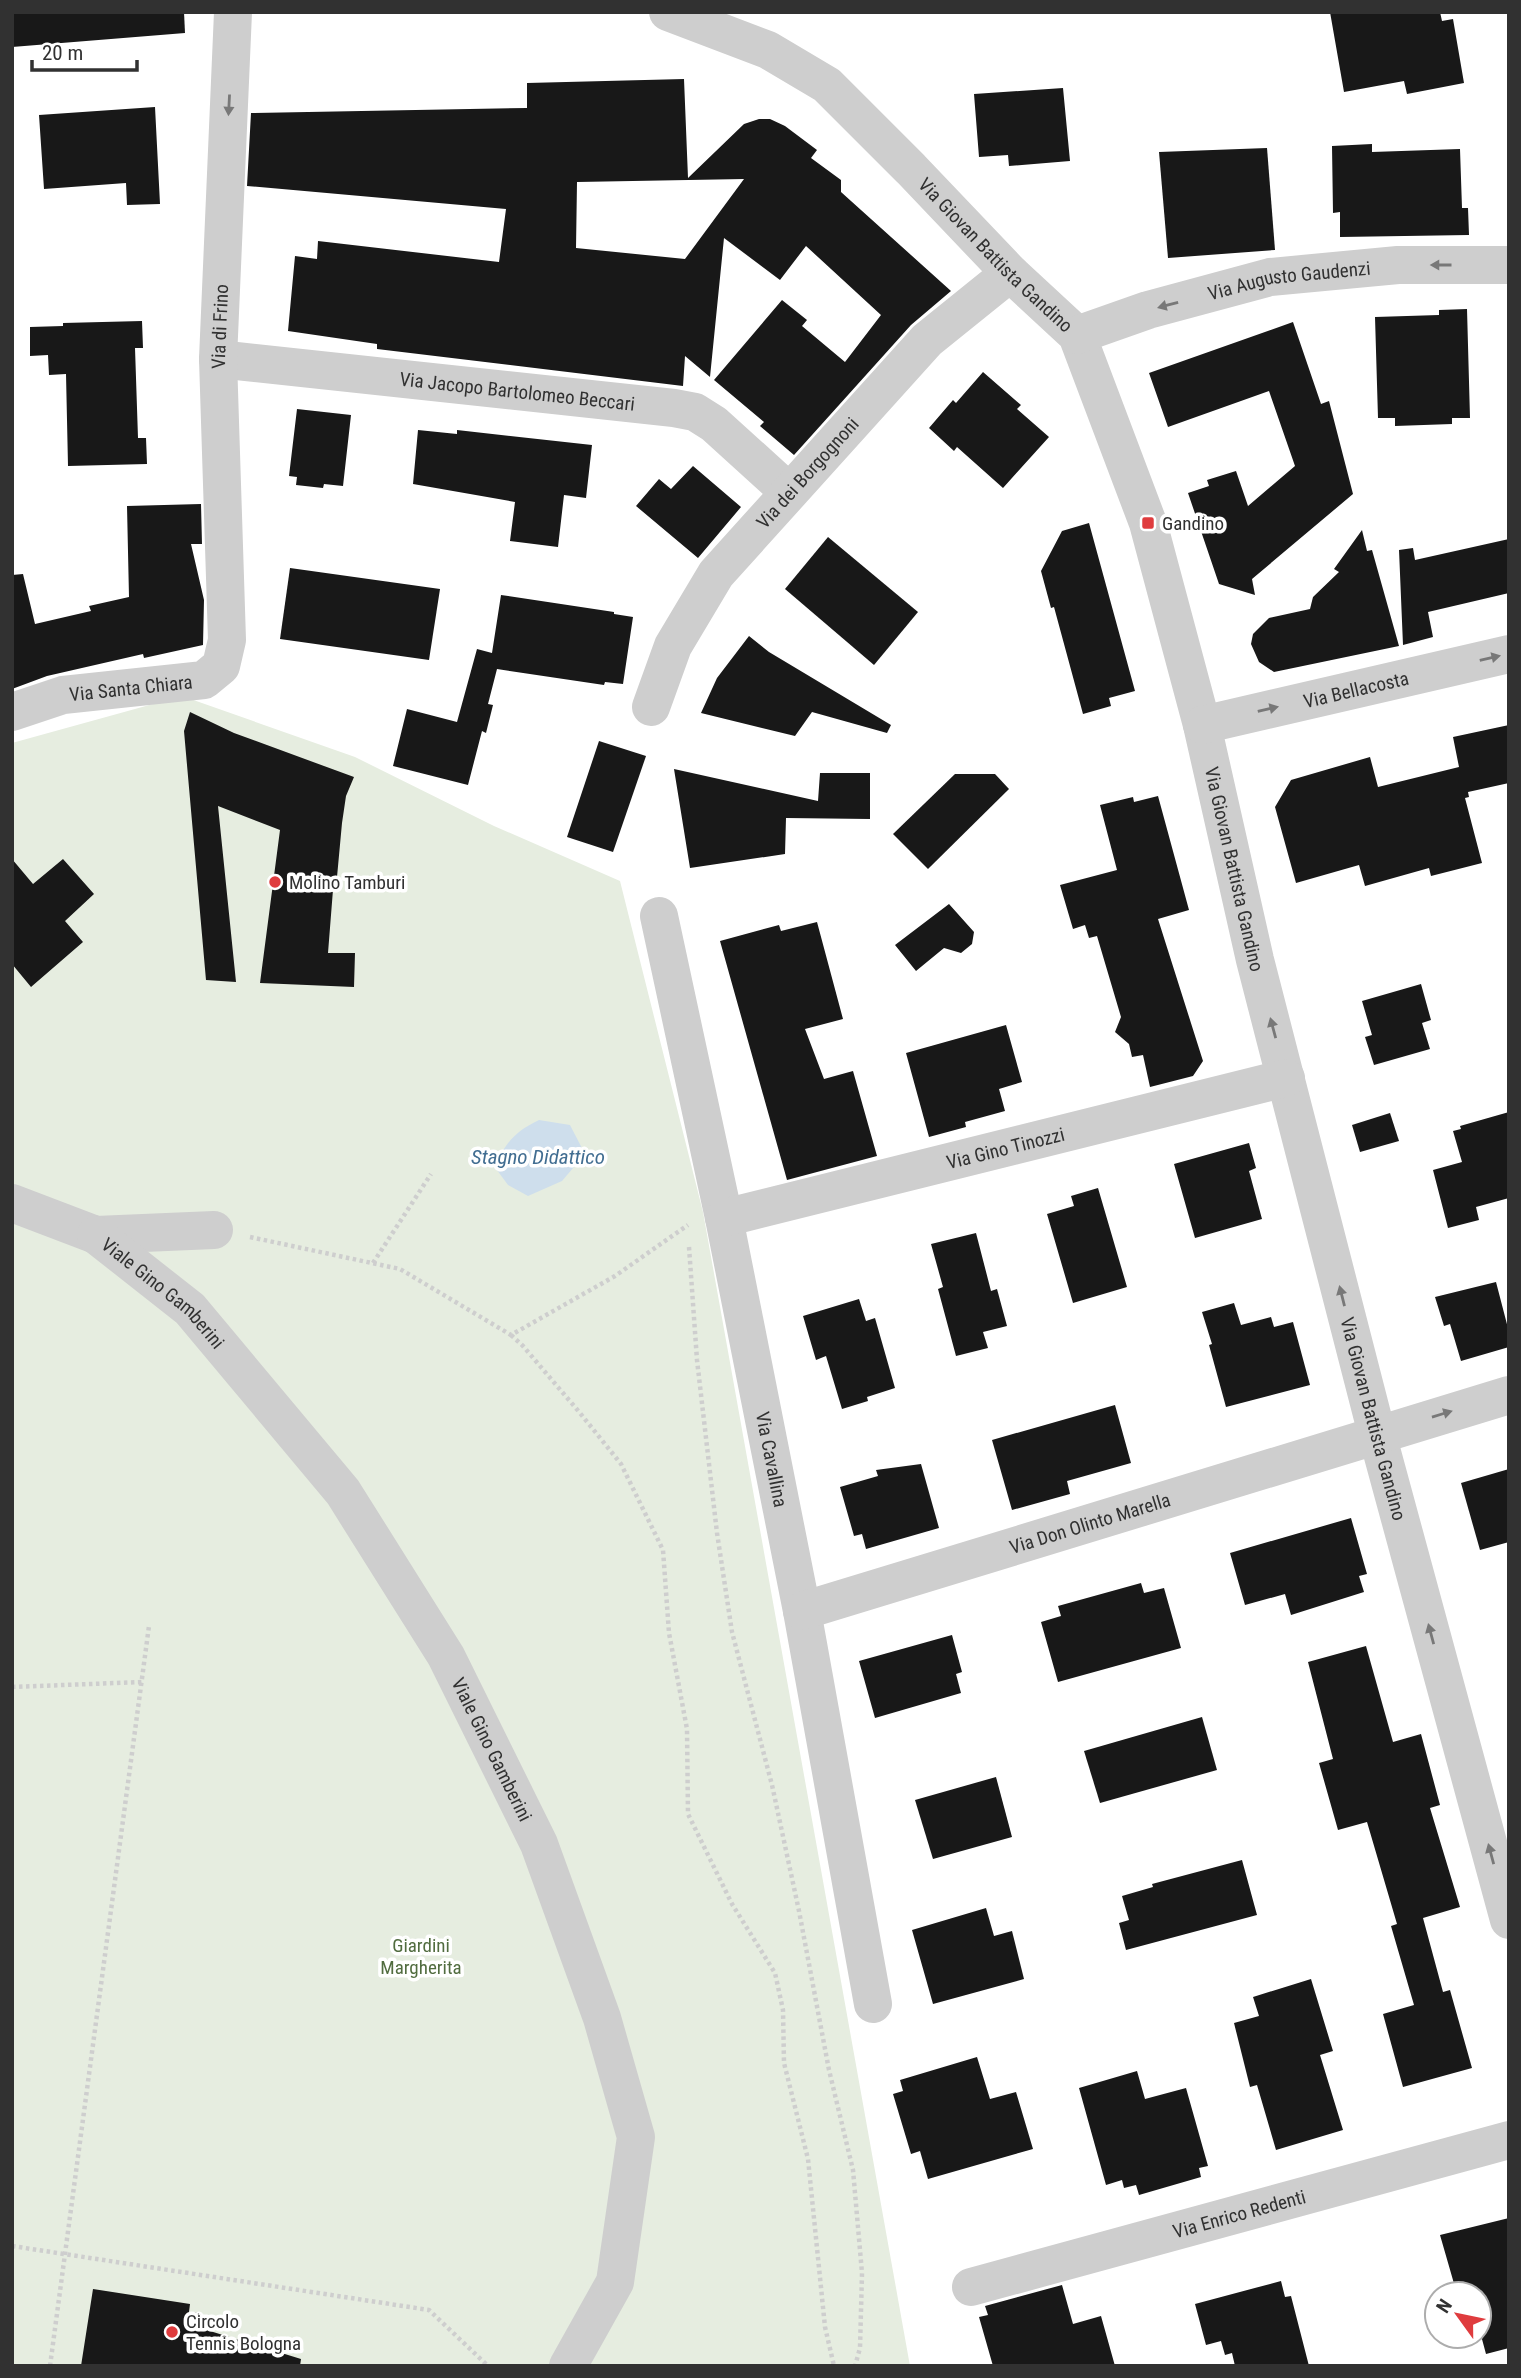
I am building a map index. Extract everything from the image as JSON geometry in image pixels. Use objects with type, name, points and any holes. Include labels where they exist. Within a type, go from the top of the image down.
[{"type":"street","name":"Via di Frino","points":[[227,640],[218,359],[233,12]]},
{"type":"street","name":"Via Giovan Battista Gandino","points":[[668,12],[768,50],[827,85],[1010,273],[1077,335],[1148,523],[1202,725],[1255,960],[1377,1434],[1509,1920]]},
{"type":"street","name":"Via Augusto Gaudenzi","points":[[1077,335],[1148,310],[1270,277],[1398,265],[1509,265]]},
{"type":"street","name":"Via dei Borgognoni","points":[[651,707],[673,646],[716,574],[927,340],[1010,273]]},
{"type":"street","name":"Via Jacopo Bartolomeo Beccari","points":[[218,359],[695,412],[714,424],[789,492]]},
{"type":"street","name":"Via Santa Chiara","points":[[12,712],[63,695],[204,680],[221,666],[227,640]]},
{"type":"street","name":"Via Bellacosta","points":[[1202,725],[1509,654]]},
{"type":"street","name":"Via Cavallina","points":[[659,916],[703,1221],[802,1611],[873,2004]]},
{"type":"street","name":"Via Gino Tinozzi","points":[[703,1221],[1286,1078]]},
{"type":"street","points":[[12,1203],[96,1235],[215,1230]]},
{"type":"street","name":"Viale Gino Gamberini","points":[[96,1235],[190,1309],[343,1492],[446,1656],[539,1844],[602,2018],[636,2137],[615,2282],[568,2366]]},
{"type":"street","name":"Via Don Olinto Marella","points":[[802,1611],[1509,1395]]},
{"type":"street","name":"Via Enrico Redenti","points":[[971,2287],[1509,2140]]},
{"type":"path","points":[[373,1264],[431,1174]]},
{"type":"path","points":[[511,1335],[615,1276],[703,1221]]},
{"type":"path","points":[[703,1221],[697,1360],[717,1533],[732,1632],[772,1785],[829,2070],[853,2170],[862,2273],[860,2348],[855,2366]]},
{"type":"path","points":[[215,1230],[400,1269],[511,1335],[621,1464],[663,1550],[669,1633],[687,1729],[688,1814],[732,1904],[775,1973],[783,2010],[784,2063],[807,2159],[825,2327],[834,2366]]},
{"type":"path","points":[[50,2366],[149,1626]]},
{"type":"path","points":[[12,1687],[142,1682]]},
{"type":"path","points":[[12,2246],[429,2310],[488,2366]]},
{"type":"green space","name":"Giardini Margherita","points":[[182,696],[355,757],[494,826],[620,881],[703,1212],[910,2366],[12,2366],[12,743]]},
{"type":"water","name":"Stagno Didattico","points":[[539,1120],[570,1125],[585,1154],[562,1181],[528,1196],[508,1185],[494,1166],[512,1138]]},
{"type":"building","points":[[12,12],[184,12],[185,33],[12,47]]},
{"type":"building","points":[[1330,12],[1440,12],[1442,21],[1453,19],[1464,83],[1407,94],[1404,81],[1344,92]]},
{"type":"building","points":[[684,79],[688,178],[744,124],[770,119],[785,126],[817,150],[811,158],[841,180],[841,192],[951,291],[911,325],[794,455],[760,426],[764,422],[714,380],[782,300],[807,320],[802,326],[845,362],[881,315],[806,246],[780,280],[724,238],[710,377],[685,356],[683,386],[377,349],[377,344],[288,331],[295,256],[317,259],[318,241],[499,262],[506,209],[247,186],[251,113],[527,108],[527,83]],"holes":[[[744,179],[685,259],[576,248],[577,182]]]},
{"type":"building","points":[[1063,88],[1070,161],[1009,166],[1008,155],[979,157],[974,94]]},
{"type":"building","points":[[155,107],[160,204],[127,205],[126,183],[44,189],[39,115]]},
{"type":"building","points":[[1372,144],[1372,152],[1460,149],[1462,208],[1468,208],[1469,235],[1340,237],[1340,212],[1333,213],[1332,146]]},
{"type":"building","points":[[1267,148],[1275,250],[1168,258],[1159,152]]},
{"type":"building","points":[[1467,309],[1470,418],[1452,418],[1452,424],[1395,426],[1395,418],[1378,418],[1375,317],[1439,315],[1439,310]]},
{"type":"building","points":[[142,321],[143,348],[135,348],[138,438],[146,438],[147,464],[68,466],[66,374],[49,375],[48,355],[30,356],[30,327],[63,326],[63,323]]},
{"type":"building","points":[[1293,322],[1321,404],[1329,401],[1353,494],[1252,579],[1255,595],[1219,584],[1188,493],[1209,486],[1207,480],[1236,471],[1248,506],[1295,466],[1269,391],[1168,427],[1149,373]]},
{"type":"building","points":[[983,372],[1021,405],[1017,409],[1049,437],[1003,488],[957,447],[954,451],[929,428],[953,400],[956,403]]},
{"type":"building","points":[[297,409],[351,415],[343,486],[324,484],[323,488],[296,485],[297,477],[289,476]]},
{"type":"building","points":[[418,430],[457,434],[457,430],[592,445],[586,498],[564,495],[558,547],[510,541],[515,502],[413,484]]},
{"type":"building","points":[[693,466],[741,507],[698,558],[636,506],[659,479],[671,489]]},
{"type":"building","points":[[201,504],[202,544],[191,544],[204,600],[203,645],[144,658],[143,654],[47,676],[12,689],[12,575],[23,574],[35,624],[91,611],[89,606],[129,597],[127,506]]},
{"type":"building","points":[[1089,523],[1135,691],[1109,698],[1111,706],[1083,714],[1054,607],[1051,608],[1041,571],[1062,531]]},
{"type":"building","points":[[1362,530],[1367,551],[1372,550],[1399,646],[1274,672],[1259,662],[1251,644],[1253,634],[1269,618],[1310,609],[1313,597],[1339,572],[1334,569]]},
{"type":"building","points":[[828,537],[918,612],[874,665],[785,589]]},
{"type":"building","points":[[1509,539],[1509,593],[1428,612],[1433,637],[1403,645],[1399,550],[1413,548],[1415,560]]},
{"type":"building","points":[[290,568],[440,589],[429,660],[280,639]]},
{"type":"building","points":[[501,595],[633,617],[623,684],[605,682],[604,685],[497,669],[488,704],[493,705],[486,733],[482,731],[468,785],[393,766],[407,709],[457,722],[477,649],[492,653]]},
{"type":"building","points":[[749,636],[769,652],[891,725],[887,733],[812,712],[795,736],[701,713],[717,678]]},
{"type":"building","points":[[190,712],[234,733],[354,777],[346,796],[337,877],[334,877],[328,953],[355,953],[354,987],[260,983],[280,830],[218,806],[236,982],[206,980],[184,731]]},
{"type":"building","points":[[1509,725],[1509,783],[1468,792],[1469,797],[1465,798],[1482,863],[1431,876],[1429,868],[1365,886],[1359,865],[1296,883],[1275,807],[1291,780],[1370,757],[1378,787],[1459,767],[1453,737]]},
{"type":"building","points":[[599,741],[646,756],[613,852],[567,837]]},
{"type":"building","points":[[674,769],[818,801],[820,773],[870,773],[870,819],[786,818],[785,854],[690,868]]},
{"type":"building","points":[[955,774],[995,774],[1009,789],[928,869],[893,834]]},
{"type":"building","points":[[1158,796],[1189,910],[1158,919],[1203,1061],[1193,1076],[1150,1087],[1143,1055],[1132,1057],[1129,1044],[1115,1032],[1121,1017],[1097,936],[1089,938],[1085,925],[1073,929],[1060,885],[1117,870],[1100,805],[1133,797],[1134,802]]},
{"type":"building","points":[[12,859],[33,884],[63,859],[94,894],[65,921],[83,942],[31,987],[12,964]]},
{"type":"building","points":[[949,904],[974,932],[972,944],[961,953],[944,948],[916,971],[895,945]]},
{"type":"building","points":[[817,922],[843,1019],[805,1029],[824,1079],[853,1071],[877,1156],[787,1180],[720,941],[779,925],[781,931]]},
{"type":"building","points":[[1421,984],[1431,1020],[1422,1023],[1430,1049],[1374,1065],[1365,1037],[1372,1035],[1362,1001]]},
{"type":"building","points":[[1006,1025],[1022,1082],[999,1089],[1005,1111],[965,1122],[966,1127],[929,1137],[906,1053]]},
{"type":"building","points":[[1509,1112],[1509,1198],[1476,1207],[1479,1220],[1448,1228],[1433,1170],[1462,1162],[1453,1131],[1461,1129],[1460,1126]]},
{"type":"building","points":[[1390,1113],[1399,1141],[1360,1152],[1352,1125]]},
{"type":"building","points":[[1249,1143],[1256,1168],[1249,1171],[1262,1219],[1195,1238],[1174,1164]]},
{"type":"building","points":[[1098,1188],[1127,1287],[1073,1303],[1047,1214],[1074,1206],[1071,1196]]},
{"type":"building","points":[[976,1233],[991,1291],[997,1289],[1007,1326],[983,1332],[988,1348],[956,1356],[938,1289],[943,1287],[931,1244]]},
{"type":"building","points":[[1496,1282],[1509,1332],[1509,1347],[1461,1361],[1450,1324],[1444,1326],[1435,1297]]},
{"type":"building","points":[[859,1299],[866,1321],[875,1318],[895,1388],[867,1397],[868,1401],[842,1409],[826,1356],[816,1360],[803,1316]]},
{"type":"building","points":[[1234,1303],[1241,1325],[1271,1317],[1274,1327],[1293,1322],[1310,1385],[1226,1407],[1202,1312]]},
{"type":"building","points":[[1115,1405],[1131,1463],[1067,1481],[1070,1494],[1012,1510],[992,1440]]},
{"type":"building","points":[[921,1464],[939,1528],[866,1549],[862,1534],[854,1536],[840,1487],[878,1476],[876,1470]]},
{"type":"building","points":[[1509,1469],[1509,1542],[1480,1550],[1461,1483]]},
{"type":"building","points":[[1351,1518],[1367,1574],[1359,1576],[1364,1592],[1291,1615],[1285,1594],[1245,1605],[1230,1553]]},
{"type":"building","points":[[1141,1583],[1144,1593],[1164,1588],[1181,1648],[1058,1682],[1041,1622],[1061,1616],[1058,1606]]},
{"type":"building","points":[[952,1635],[962,1672],[956,1674],[961,1693],[875,1718],[859,1661]]},
{"type":"building","points":[[1366,1646],[1393,1742],[1421,1734],[1440,1805],[1430,1808],[1460,1907],[1423,1918],[1443,1992],[1450,1990],[1472,2068],[1403,2087],[1383,2014],[1414,2005],[1391,1926],[1397,1924],[1367,1822],[1338,1830],[1319,1763],[1333,1759],[1308,1662]]},
{"type":"building","points":[[1202,1717],[1217,1770],[1100,1803],[1084,1751]]},
{"type":"building","points":[[996,1777],[1012,1837],[933,1859],[915,1800]]},
{"type":"building","points":[[1242,1860],[1257,1915],[1126,1950],[1119,1923],[1129,1920],[1122,1896],[1153,1887],[1152,1884]]},
{"type":"building","points":[[986,1908],[994,1936],[1012,1931],[1024,1979],[933,2004],[912,1930]]},
{"type":"building","points":[[1311,1979],[1333,2051],[1320,2055],[1343,2130],[1276,2150],[1257,2085],[1250,2087],[1234,2023],[1259,2016],[1253,1997]]},
{"type":"building","points":[[977,2057],[990,2099],[1016,2092],[1033,2149],[928,2179],[920,2151],[911,2154],[893,2094],[903,2091],[900,2080]]},
{"type":"building","points":[[1137,2071],[1145,2099],[1186,2088],[1208,2166],[1199,2168],[1201,2177],[1139,2195],[1136,2185],[1124,2188],[1122,2180],[1106,2185],[1079,2088]]},
{"type":"building","points":[[1509,2218],[1509,2348],[1486,2354],[1485,2350],[1493,2350],[1493,2280],[1453,2280],[1440,2235]]},
{"type":"building","points":[[1281,2281],[1285,2297],[1291,2296],[1309,2366],[1235,2366],[1232,2353],[1225,2355],[1221,2341],[1206,2345],[1195,2304]]},
{"type":"building","points":[[1062,2285],[1073,2324],[1101,2316],[1115,2366],[993,2366],[979,2317],[988,2315],[985,2306]]},
{"type":"building","name":"Circolo Tennis Bologna","points":[[93,2289],[190,2304],[189,2312],[199,2313],[197,2327],[301,2359],[300,2366],[81,2366]]},
{"type":"place","name":"Gandino","points":[[1148,523]]},
{"type":"place","name":"Molino Tamburi","points":[[275,882]]},
{"type":"place","name":"Circolo Tennis Bologna","points":[[172,2332]]}]
